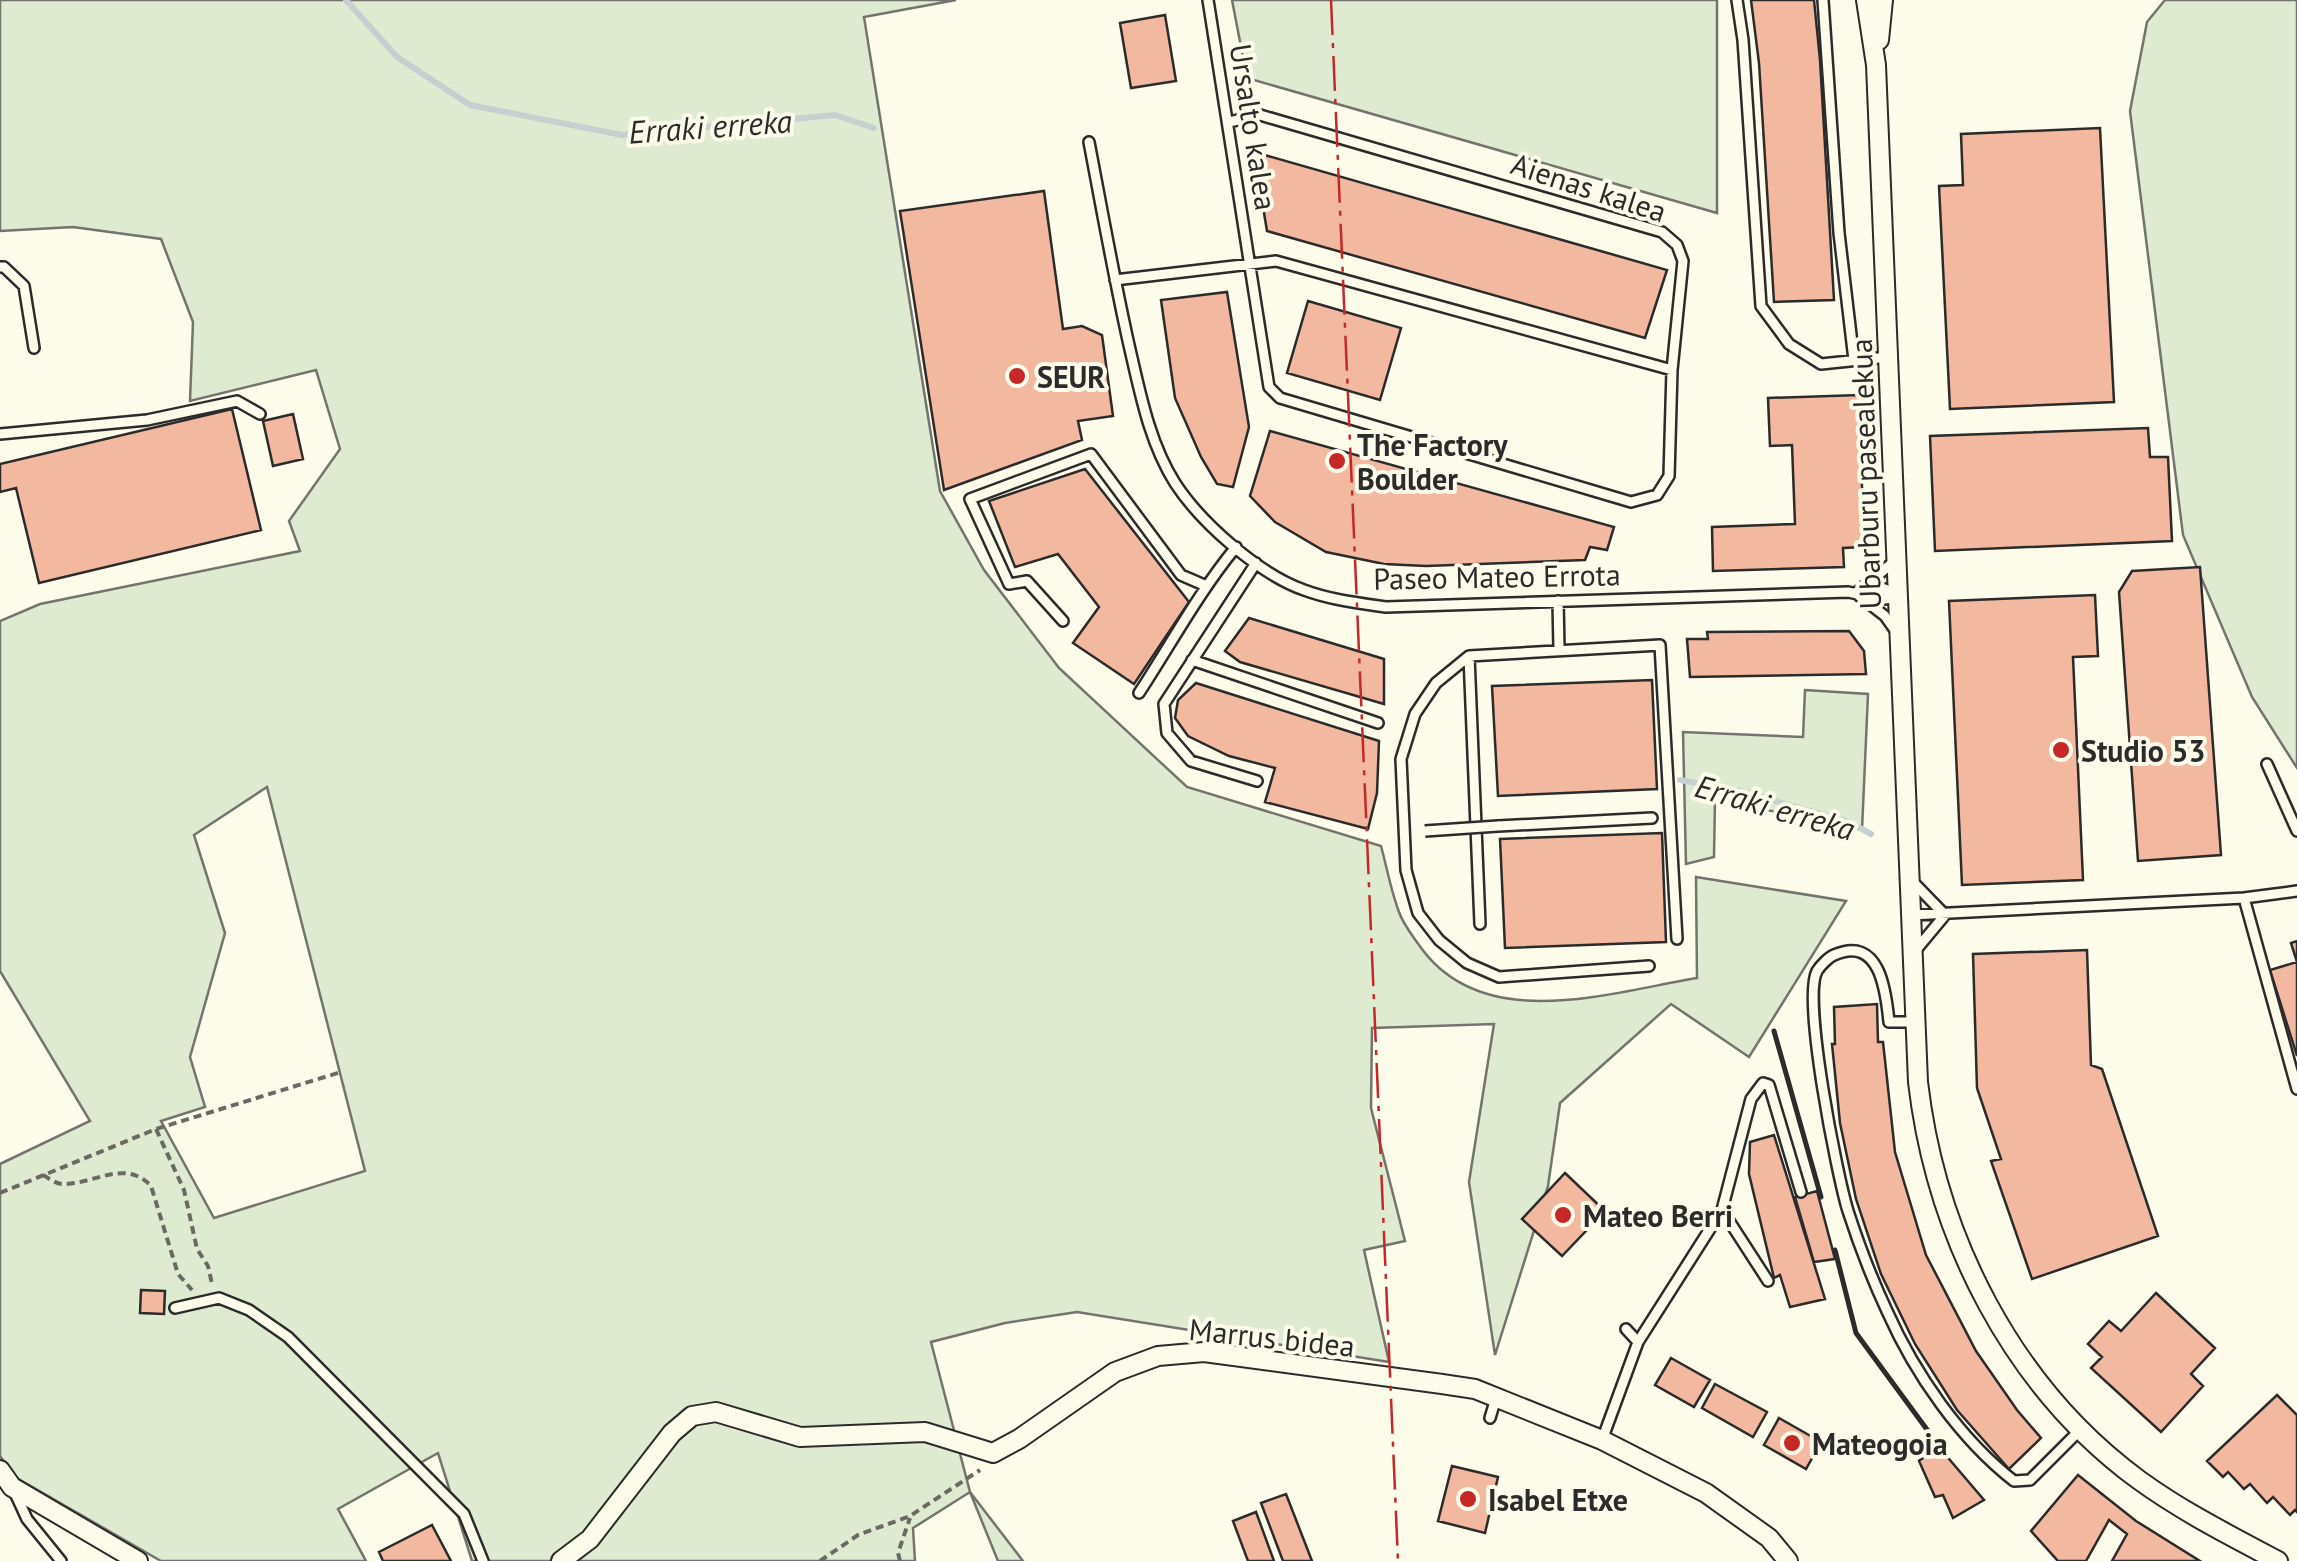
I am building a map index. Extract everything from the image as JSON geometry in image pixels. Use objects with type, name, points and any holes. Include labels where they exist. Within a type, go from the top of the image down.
[{"type":"street","name":"Ubarburu pasealekua","points":[[1866,0],[1876,65],[1918,1082],[1929,1151],[1965,1260],[2020,1357],[2118,1464],[2158,1493],[2278,1561]]},
{"type":"street","name":"Ubarburu pasealekua","points":[[1876,65],[1883,0]]},
{"type":"street","name":"Marrus bidea","points":[[994,1453],[1115,1372],[1158,1356],[1204,1352],[1442,1384],[1475,1389],[1602,1440],[1706,1493],[1769,1538],[1788,1561]]},
{"type":"street","points":[[561,1561],[590,1540],[672,1433],[692,1416],[716,1412],[800,1436],[925,1432],[994,1453]]},
{"type":"street","points":[[0,1470],[12,1488],[138,1561]]},
{"type":"lane","name":"Ursalto kalea","points":[[1208,0],[1269,386],[1280,398],[1631,502],[1657,495],[1669,476],[1672,370]]},
{"type":"lane","points":[[1737,0],[1761,306],[1789,344],[1821,364],[1888,357]]},
{"type":"lane","points":[[1823,0],[1839,233],[1854,360]]},
{"type":"lane","name":"Aienas kalea","points":[[1229,122],[1260,115],[1662,232],[1677,245],[1683,261],[1672,370]]},
{"type":"lane","name":"Paseo Mateo Errota","points":[[1089,142],[1115,280],[1150,431],[1175,484],[1212,527],[1256,563],[1300,589],[1386,607],[1860,591],[1898,598]]},
{"type":"lane","points":[[1115,280],[1248,262],[1276,262],[1672,370]]},
{"type":"lane","points":[[0,267],[24,286],[34,348]]},
{"type":"lane","points":[[0,434],[147,420],[237,401],[260,414]]},
{"type":"lane","points":[[1063,621],[1027,581],[1009,584],[970,499],[1091,454],[1181,575],[1204,585]]},
{"type":"lane","points":[[1138,693],[1196,606],[1204,585],[1236,546]]},
{"type":"lane","points":[[1896,559],[1860,591],[1900,638]]},
{"type":"lane","points":[[1256,563],[1164,704],[1167,734],[1191,761],[1258,781]]},
{"type":"lane","points":[[1558,601],[1559,650]]},
{"type":"lane","points":[[1648,966],[1499,976],[1467,963],[1439,940],[1418,913],[1406,870],[1401,759],[1416,714],[1436,683],[1469,656],[1660,645],[1678,940]]},
{"type":"lane","points":[[1469,656],[1480,924]]},
{"type":"lane","points":[[1192,660],[1378,723]]},
{"type":"lane","points":[[2267,764],[2297,831]]},
{"type":"lane","points":[[1404,833],[1652,818]]},
{"type":"lane","points":[[1910,880],[1945,915]]},
{"type":"lane","points":[[1912,915],[2244,898],[2297,891]]},
{"type":"lane","points":[[2244,898],[2297,1089]]},
{"type":"lane","points":[[1913,954],[1945,915]]},
{"type":"lane","points":[[1916,1022],[1890,1022],[1885,985],[1873,960],[1856,952],[1832,956],[1816,972],[1812,999],[1828,1112],[1848,1210],[1887,1312],[1916,1365],[1981,1455],[2014,1481],[2030,1480],[2082,1428]]},
{"type":"lane","points":[[1602,1440],[1638,1342],[1722,1210],[1751,1098],[1763,1083],[1769,1085],[1776,1100],[1801,1192]]},
{"type":"lane","points":[[1722,1210],[1768,1280]]},
{"type":"lane","points":[[174,1308],[218,1298],[288,1338],[464,1514],[483,1561]]},
{"type":"lane","points":[[1626,1329],[1638,1342]]},
{"type":"lane","points":[[1623,1381],[1636,1388]]},
{"type":"lane","points":[[1490,1418],[1496,1398]]},
{"type":"lane","points":[[12,1488],[27,1518],[61,1561]]},
{"type":"path","points":[[0,1193],[156,1128],[342,1072]]},
{"type":"path","points":[[43,1175],[62,1185],[124,1172],[142,1176],[151,1186],[178,1274],[201,1300],[212,1287],[208,1266],[198,1249],[184,1190],[156,1128]]},
{"type":"path","points":[[820,1561],[858,1534],[910,1516],[976,1474],[994,1453]]},
{"type":"path","points":[[900,1561],[898,1553],[910,1516]]},
{"type":"green space","points":[[0,0],[956,0],[864,17],[940,491],[984,570],[1059,668],[1187,787],[1381,846],[1396,904],[1408,929],[1445,973],[1476,990],[1510,999],[1548,1001],[1697,978],[1696,877],[1846,901],[1749,1057],[1671,1004],[1560,1103],[1548,1186],[1495,1355],[1469,1182],[1494,1024],[1372,1028],[1371,1108],[1405,1241],[1364,1250],[1389,1362],[1077,1312],[1005,1323],[931,1342],[970,1492],[913,1528],[915,1561],[472,1561],[438,1453],[338,1509],[366,1561],[161,1561],[15,1477],[0,1456],[0,1164],[90,1121],[0,971],[0,621],[40,604],[300,551],[289,521],[340,449],[316,370],[190,401],[193,322],[161,239],[73,227],[0,231]],"holes":[[[267,787],[365,1171],[214,1218],[161,1121],[205,1107],[190,1057],[225,933],[194,835]]]},
{"type":"green space","points":[[1232,0],[1717,0],[1717,213],[1247,78]]},
{"type":"green space","points":[[2165,0],[2297,0],[2297,768],[2252,697],[2183,535],[2130,111],[2147,22]]},
{"type":"green space","points":[[1805,690],[1868,694],[1862,830],[1715,799],[1714,857],[1686,864],[1683,732],[1803,737]]},
{"type":"green space","points":[[970,1492],[1023,1561],[998,1561]]},
{"type":"building","points":[[1751,0],[1814,0],[1834,300],[1774,302],[1759,63]]},
{"type":"building","points":[[1165,15],[1176,81],[1131,88],[1120,23]]},
{"type":"building","points":[[2100,128],[2114,402],[1950,409],[1939,186],[1963,185],[1961,134]]},
{"type":"building","points":[[1254,152],[1667,270],[1645,338],[1267,231]]},
{"type":"building","name":"SEUR","points":[[1044,191],[1063,329],[1082,326],[1102,335],[1113,416],[1078,421],[1082,440],[944,490],[900,211]]},
{"type":"building","points":[[1227,292],[1249,427],[1233,487],[1217,484],[1175,398],[1161,300]]},
{"type":"building","points":[[1308,301],[1401,328],[1380,400],[1287,373]]},
{"type":"building","points":[[1859,395],[1864,547],[1843,548],[1844,567],[1713,571],[1712,527],[1795,524],[1792,445],[1770,446],[1768,398]]},
{"type":"building","points":[[232,409],[261,530],[39,583],[16,488],[0,492],[0,464]]},
{"type":"building","points":[[293,414],[303,459],[273,466],[263,421]]},
{"type":"building","points":[[2148,428],[2150,457],[2168,457],[2172,541],[1935,551],[1930,436]]},
{"type":"building","points":[[1270,431],[1614,527],[1607,550],[1590,547],[1585,560],[1426,566],[1384,564],[1326,552],[1275,522],[1250,496]]},
{"type":"building","points":[[1085,469],[1189,602],[1134,684],[1073,643],[1099,607],[1058,554],[1015,567],[989,501]]},
{"type":"building","points":[[2200,567],[2221,855],[2138,861],[2119,592],[2132,571]]},
{"type":"building","points":[[2095,595],[2098,656],[2073,657],[2083,880],[1962,885],[1949,601]]},
{"type":"building","points":[[1249,618],[1384,659],[1384,704],[1240,662],[1225,651]]},
{"type":"building","points":[[1849,631],[1864,651],[1866,674],[1690,677],[1687,639],[1708,639],[1707,632]]},
{"type":"building","points":[[1652,680],[1657,789],[1498,796],[1492,686]]},
{"type":"building","points":[[1196,683],[1379,741],[1377,793],[1368,829],[1265,802],[1275,768],[1229,756],[1188,736],[1175,718],[1178,700]]},
{"type":"building","points":[[1662,833],[1666,942],[1505,948],[1500,839]]},
{"type":"building","points":[[2297,941],[2297,962],[2291,943]]},
{"type":"building","points":[[2087,950],[2091,1065],[2102,1069],[2158,1236],[2032,1279],[1991,1161],[2001,1159],[1977,1088],[1973,954]]},
{"type":"building","points":[[2297,962],[2297,1056],[2270,970]]},
{"type":"building","points":[[1877,1004],[1878,1042],[1883,1042],[1895,1152],[1926,1255],[1976,1351],[2041,1438],[2009,1469],[1957,1410],[1915,1344],[1881,1274],[1856,1199],[1840,1123],[1832,1044],[1834,1007]]},
{"type":"building","points":[[1774,1135],[1825,1299],[1790,1307],[1780,1275],[1774,1278],[1749,1174],[1750,1142]]},
{"type":"building","name":"Mateo Berri","points":[[1565,1173],[1605,1211],[1562,1256],[1522,1219]]},
{"type":"building","points":[[1817,1191],[1835,1259],[1814,1262],[1795,1197]]},
{"type":"building","points":[[141,1290],[165,1291],[164,1314],[140,1313]]},
{"type":"building","points":[[2156,1293],[2215,1348],[2191,1374],[2203,1386],[2161,1432],[2091,1368],[2102,1357],[2088,1344],[2109,1321],[2121,1331]]},
{"type":"building","points":[[1671,1358],[1710,1380],[1694,1407],[1655,1385]]},
{"type":"building","points":[[1715,1384],[1767,1412],[1753,1437],[1702,1408]]},
{"type":"building","points":[[2277,1395],[2297,1415],[2297,1512],[2290,1515],[2273,1497],[2267,1503],[2250,1484],[2244,1489],[2228,1472],[2223,1477],[2207,1461]]},
{"type":"building","name":"Mateogoia","points":[[1779,1418],[1821,1442],[1806,1469],[1764,1445]]},
{"type":"building","points":[[1938,1446],[1984,1500],[1953,1518],[1943,1495],[1935,1497],[1919,1461]]},
{"type":"building","name":"Isabel Etxe","points":[[1452,1466],[1498,1477],[1485,1533],[1438,1521]]},
{"type":"building","points":[[2078,1475],[2136,1521],[2200,1561],[2112,1561],[2127,1534],[2109,1520],[2086,1561],[2058,1561],[2031,1531]]},
{"type":"building","points":[[1286,1494],[1312,1561],[1283,1561],[1261,1503]]},
{"type":"building","points":[[1256,1512],[1274,1561],[1248,1561],[1233,1521]]},
{"type":"building","points":[[432,1525],[451,1561],[383,1561],[379,1552]]},
{"type":"waterway","name":"Erraki erreka","points":[[346,0],[397,57],[470,105],[622,135],[835,115],[874,128]]},
{"type":"waterway","name":"Erraki erreka","points":[[1680,780],[1740,791],[1849,822],[1871,834]]},
{"type":"wall","points":[[1774,1031],[1821,1197]]},
{"type":"wall","points":[[1835,1250],[1856,1333],[1942,1450]]},
{"type":"power","points":[[1331,0],[1398,1561]]},
{"type":"place","name":"SEUR","points":[[1017,376]]},
{"type":"place","name":"The Factory Boulder","points":[[1337,461]]},
{"type":"place","name":"Studio 53","points":[[2061,750]]},
{"type":"place","name":"Mateo Berri","points":[[1563,1215]]},
{"type":"place","name":"Mateogoia","points":[[1792,1443]]},
{"type":"place","name":"Isabel Etxe","points":[[1468,1499]]}]
